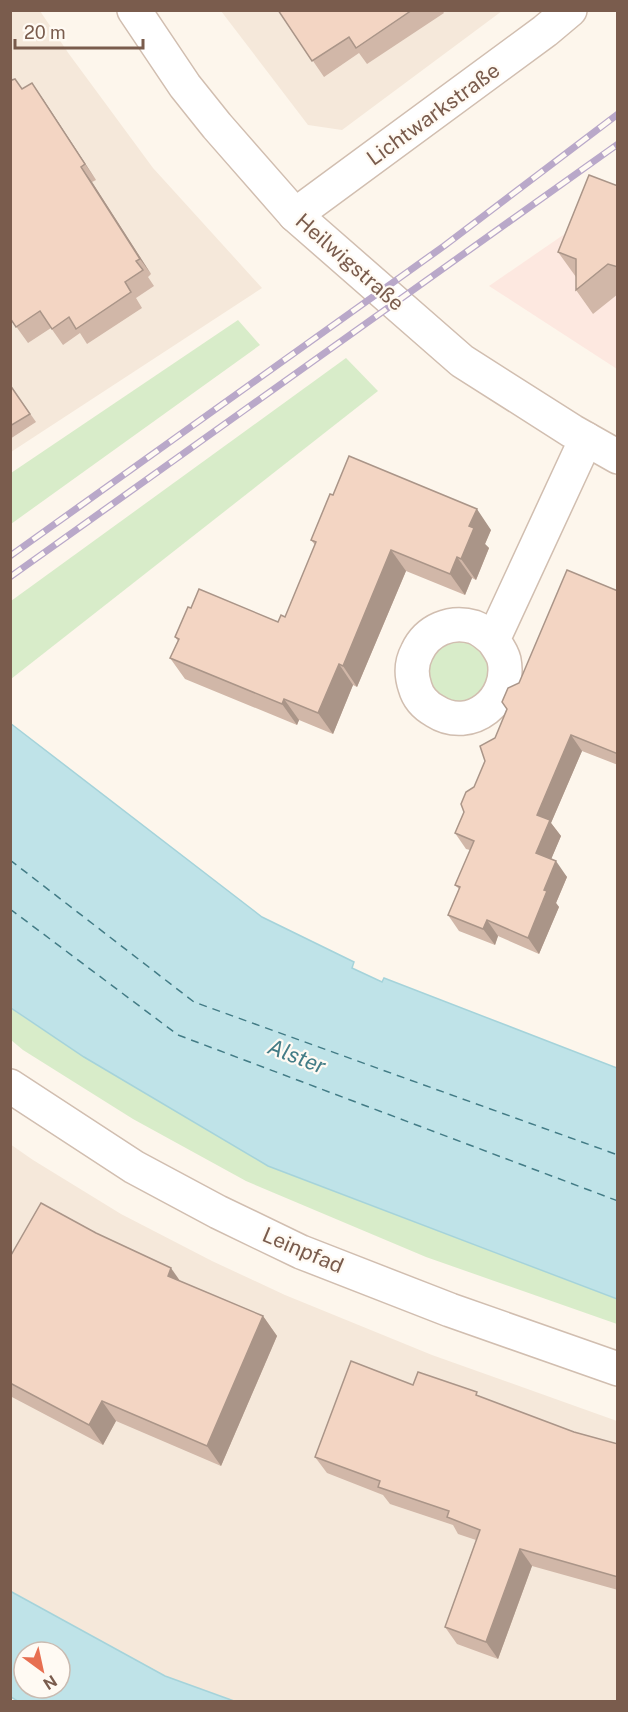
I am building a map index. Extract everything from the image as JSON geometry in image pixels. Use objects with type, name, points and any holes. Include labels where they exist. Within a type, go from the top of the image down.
[{"type":"street","name":"Heilwigstraße","points":[[134,10],[185,86],[210,118],[295,215],[462,360],[618,457]]},
{"type":"street","name":"Lichtwarkstraße","points":[[295,215],[545,31],[570,10]]},
{"type":"street","points":[[493,640],[586,439]]},
{"type":"street","name":"Leinpfad","points":[[10,1086],[134,1167],[218,1212],[302,1252],[450,1310],[618,1369]]},
{"type":"shaded area","points":[[11,11],[40,11],[153,168],[262,288],[11,452]]},
{"type":"shaded area","points":[[221,11],[502,11],[342,130],[308,125]]},
{"type":"shaded area","points":[[617,198],[617,369],[489,286]]},
{"type":"shaded area","points":[[10,1144],[121,1214],[212,1261],[285,1295],[432,1355],[617,1421],[617,1701],[234,1701],[165,1676],[11,1591]]},
{"type":"green space","points":[[238,320],[260,345],[11,524],[11,473]]},
{"type":"green space","points":[[346,358],[378,391],[11,679],[11,601]]},
{"type":"green space","points":[[457,639],[477,644],[490,661],[490,682],[477,699],[456,703],[437,694],[431,686],[428,665],[438,647]]},
{"type":"green space","points":[[10,1008],[84,1057],[268,1166],[617,1299],[617,1324],[426,1257],[246,1181],[133,1119],[23,1050],[11,1040]]},
{"type":"water","name":"Alster","points":[[10,723],[262,917],[354,962],[352,968],[382,982],[384,978],[617,1068],[617,1299],[268,1166],[84,1057],[11,1008]]},
{"type":"water","points":[[10,1591],[165,1676],[234,1701],[19,1702],[16,1700],[72,1700],[72,1640],[12,1640],[12,1698]]},
{"type":"building","points":[[278,10],[412,10],[356,48],[349,37],[312,61]]},
{"type":"building","points":[[10,77],[12,80],[15,79],[22,89],[32,83],[85,164],[81,167],[140,259],[136,261],[143,270],[125,282],[131,292],[76,329],[69,317],[52,329],[40,311],[16,327],[10,318]]},
{"type":"building","points":[[589,175],[618,186],[618,267],[608,264],[576,290],[576,259],[558,252]]},
{"type":"building","points":[[10,385],[30,414],[10,426]]},
{"type":"building","points":[[349,456],[477,509],[469,526],[474,528],[461,559],[457,557],[450,574],[391,550],[343,666],[339,664],[318,713],[284,699],[282,704],[170,658],[179,639],[175,637],[199,589],[278,622],[281,615],[285,617],[316,542],[311,540]]},
{"type":"building","points":[[567,570],[618,591],[618,754],[571,735],[537,815],[550,820],[536,853],[556,861],[528,938],[487,920],[483,929],[448,915],[460,887],[455,885],[474,841],[455,833],[464,812],[461,804],[466,792],[474,787],[485,761],[480,746],[495,738],[507,709],[502,702],[508,688],[519,683]]},
{"type":"building","points":[[41,1203],[96,1233],[171,1268],[168,1276],[263,1316],[207,1446],[102,1401],[89,1425],[10,1383],[10,1257]]},
{"type":"building","points":[[351,1361],[413,1385],[418,1372],[477,1392],[476,1395],[574,1432],[618,1444],[618,1577],[520,1549],[486,1642],[445,1627],[480,1530],[447,1517],[449,1511],[378,1487],[380,1481],[315,1457]]},
{"type":"ferry route","points":[[10,860],[194,1002],[618,1155]]},
{"type":"ferry route","points":[[10,909],[178,1035],[618,1201]]},
{"type":"railway","points":[[10,556],[444,246],[618,114]]},
{"type":"railway","points":[[10,577],[618,144]]}]
